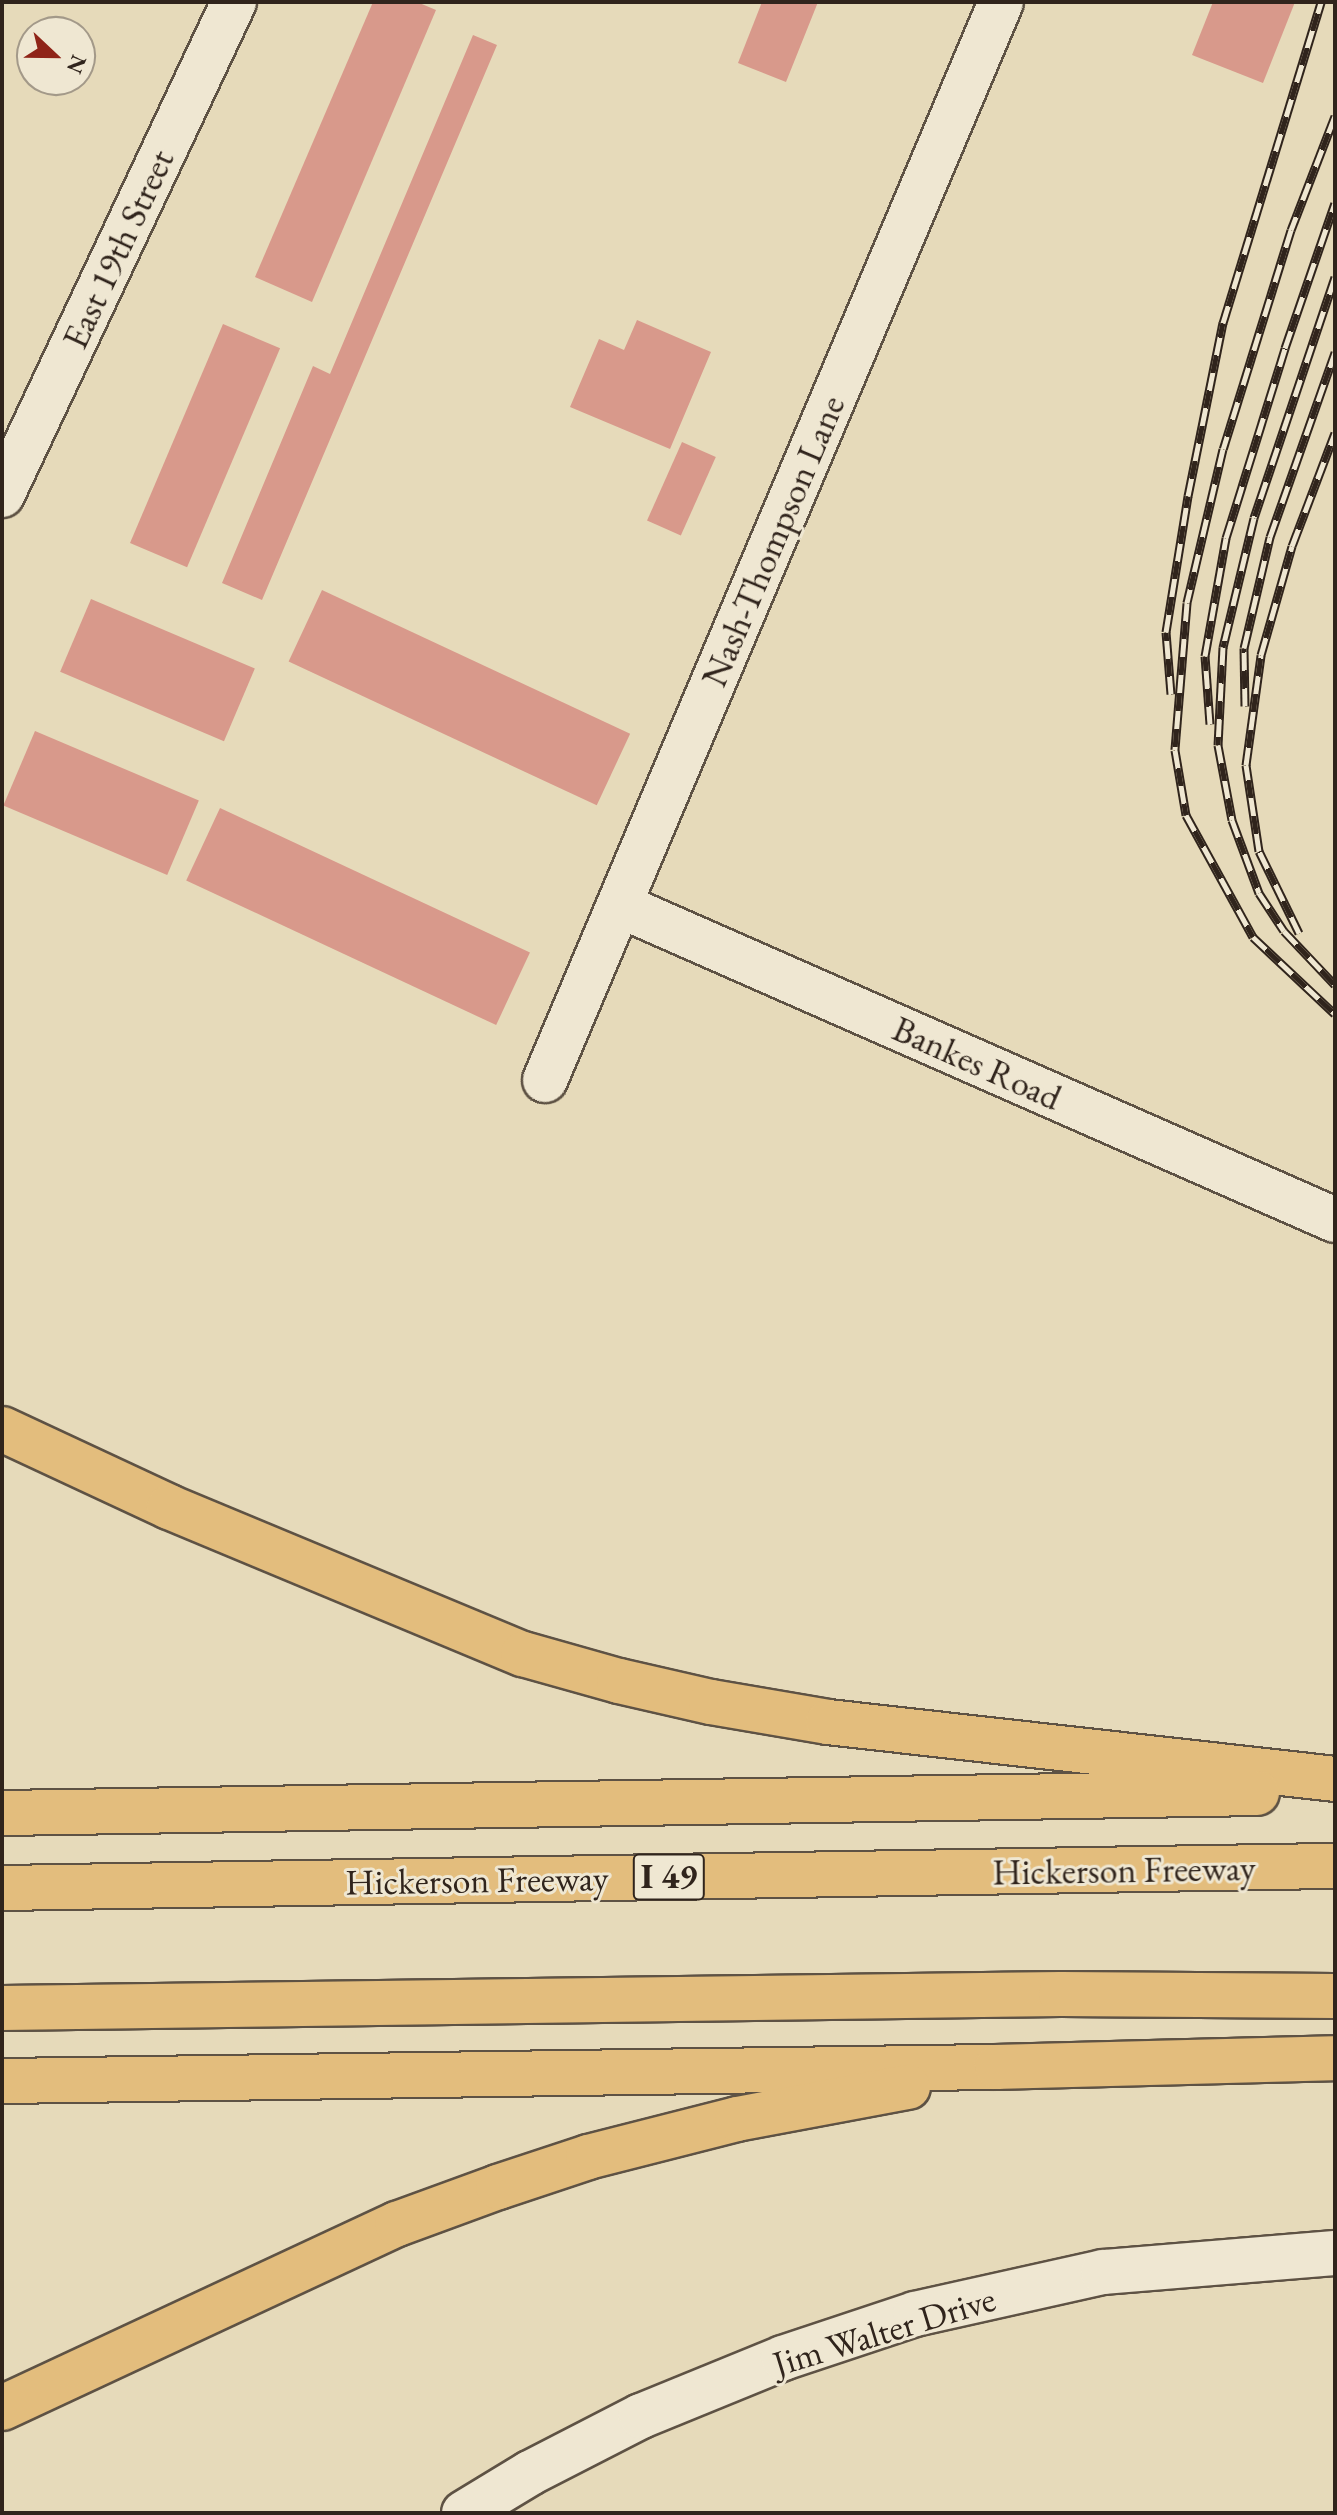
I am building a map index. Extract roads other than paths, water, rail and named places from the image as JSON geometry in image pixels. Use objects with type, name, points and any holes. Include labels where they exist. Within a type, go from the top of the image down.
[{"type":"highway","points":[[2,1429],[169,1507],[523,1654],[619,1681],[711,1702],[828,1722],[1335,1779]]},
{"type":"highway","points":[[2,1813],[1335,1792]]},
{"type":"highway","name":"Hickerson Freeway","points":[[2,1888],[1335,1866]]},
{"type":"highway","points":[[2,2008],[1061,1994],[1335,1996]]},
{"type":"highway","points":[[2,2081],[997,2067],[1335,2058]]},
{"type":"highway","points":[[2,2408],[397,2224],[498,2187],[588,2157],[737,2119],[835,2103],[997,2067]]},
{"type":"street","name":"East 19th Street","points":[[2,495],[234,2]]},
{"type":"street","name":"Nash-Thompson Lane","points":[[545,1080],[1001,2]]},
{"type":"street","name":"Bankes Road","points":[[619,905],[1335,1220]]},
{"type":"street","name":"Jim Walter Drive","points":[[464,2513],[530,2473],[641,2416],[783,2358],[915,2314],[1103,2272],[1335,2253]]},
{"type":"railway","points":[[1171,694],[1166,632],[1188,496],[1223,323],[1321,2]]},
{"type":"railway","points":[[1335,116],[1291,230],[1223,449],[1187,603],[1175,750],[1186,815],[1253,937],[1335,1014]]},
{"type":"railway","points":[[1210,724],[1205,656],[1226,538],[1285,348],[1335,203]]},
{"type":"railway","points":[[1335,277],[1254,518],[1223,647],[1218,745],[1232,820],[1259,893],[1284,931],[1335,985]]},
{"type":"railway","points":[[1245,706],[1244,648],[1270,537],[1335,352]]},
{"type":"railway","points":[[1299,933],[1259,851],[1246,765],[1261,655],[1292,546],[1335,433]]}]
